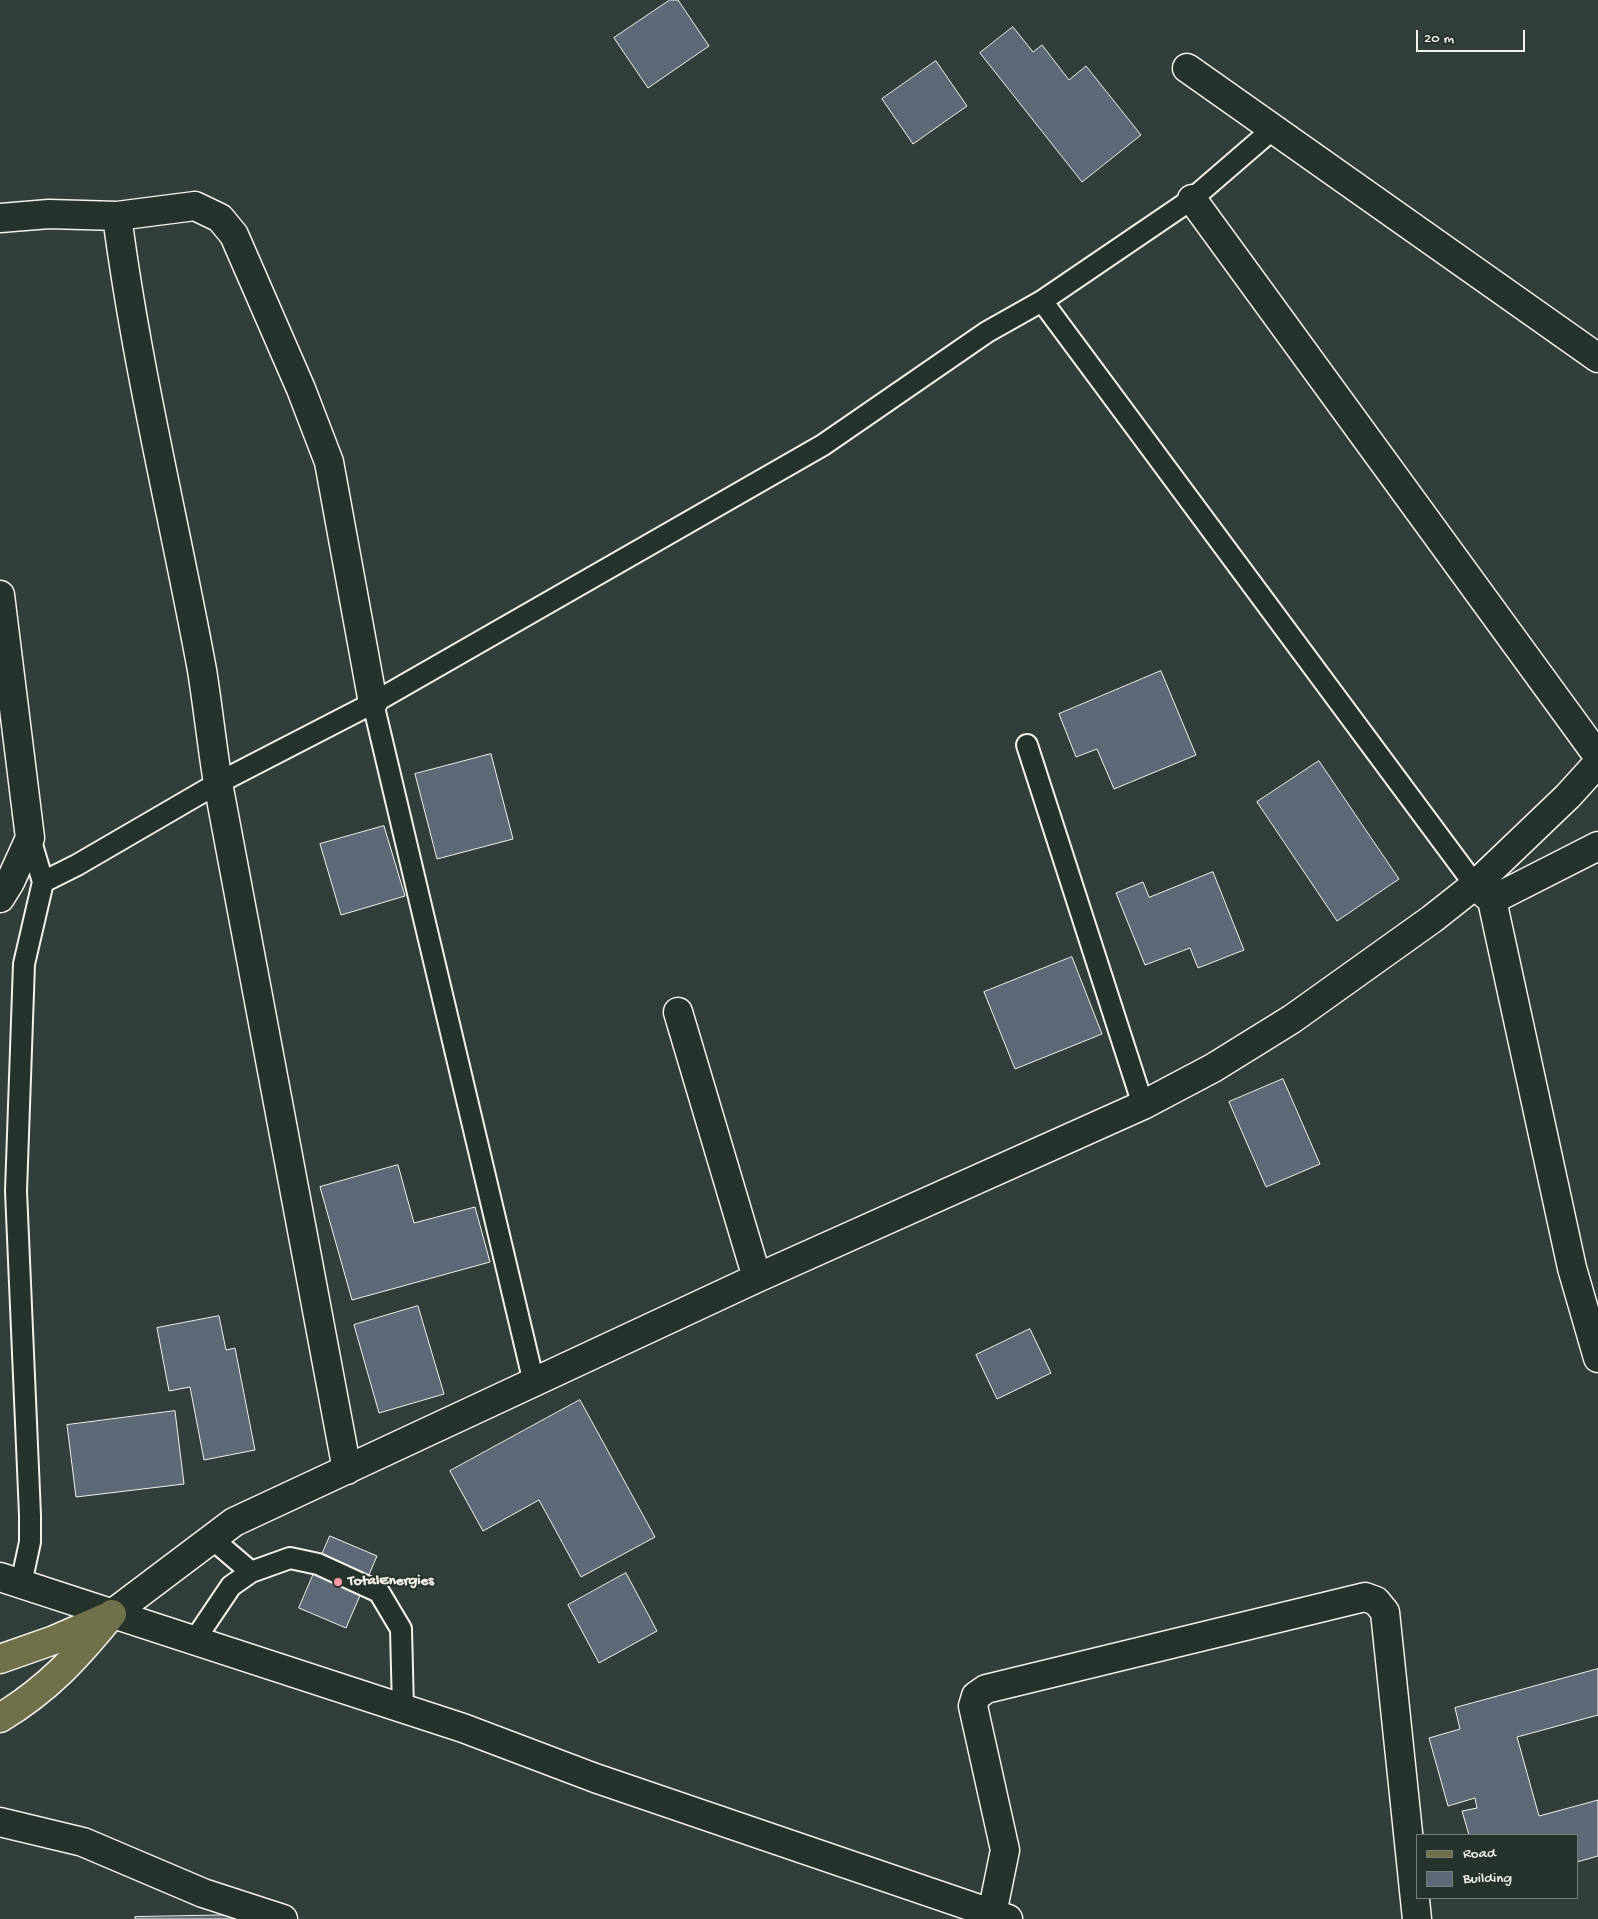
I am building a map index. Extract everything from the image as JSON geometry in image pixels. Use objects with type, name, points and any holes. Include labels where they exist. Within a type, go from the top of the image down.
[{"type":"main road","points":[[0,1659],[54,1640],[112,1614]]},
{"type":"main road","points":[[0,1718],[30,1700],[78,1656],[112,1614]]},
{"type":"street","points":[[1187,68],[1598,358]]},
{"type":"street","points":[[1192,199],[1598,756]]},
{"type":"street","points":[[0,218],[48,214],[117,216],[195,206],[220,218],[234,235],[301,389],[329,462],[373,703]]},
{"type":"street","points":[[117,216],[125,278],[154,439],[202,671],[218,783],[347,1470]]},
{"type":"street","points":[[0,595],[7,707],[30,838],[3,887]]},
{"type":"street","points":[[1484,892],[1598,763]]},
{"type":"street","points":[[112,1614],[210,1537],[241,1518],[534,1384],[595,1352],[757,1278],[1143,1106],[1212,1068],[1292,1019],[1432,919],[1484,892],[1598,846]]},
{"type":"street","points":[[1484,892],[1572,1268],[1598,1358]]},
{"type":"street","points":[[678,1012],[757,1278]]},
{"type":"street","points":[[10,1581],[403,1709],[595,1778],[1000,1916],[1005,1850],[973,1706],[976,1696],[986,1689],[1365,1597],[1376,1602],[1385,1612],[1417,1919]]},
{"type":"street","points":[[0,1822],[83,1842],[203,1893],[269,1916]]},
{"type":"lane","points":[[43,882],[77,865],[218,783],[373,703],[823,445],[987,332],[1042,301],[1192,199],[1273,129]]},
{"type":"lane","points":[[1042,301],[1484,892]]},
{"type":"lane","points":[[373,703],[534,1384]]},
{"type":"lane","points":[[1027,744],[1143,1106]]},
{"type":"lane","points":[[10,1581],[30,1542],[16,1191],[24,964],[43,882],[30,838]]},
{"type":"lane","points":[[210,1537],[251,1572]]},
{"type":"lane","points":[[194,1641],[231,1586],[251,1572],[290,1558],[318,1564],[379,1592],[401,1629],[403,1709]]},
{"type":"building","points":[[670,0],[678,0],[709,46],[648,88],[614,38]]},
{"type":"building","points":[[1013,27],[1033,52],[1042,45],[1069,80],[1086,66],[1141,135],[1082,182],[980,53]]},
{"type":"building","points":[[936,61],[967,106],[913,144],[882,99]]},
{"type":"building","points":[[1161,671],[1196,755],[1114,789],[1097,749],[1076,757],[1059,714]]},
{"type":"building","points":[[491,754],[513,839],[437,859],[415,774]]},
{"type":"building","points":[[1319,761],[1399,879],[1337,921],[1257,802]]},
{"type":"building","points":[[384,826],[405,896],[341,915],[320,844]]},
{"type":"building","points":[[1213,872],[1244,950],[1198,968],[1190,948],[1145,965],[1116,893],[1143,882],[1149,897]]},
{"type":"building","points":[[1072,957],[1102,1034],[1015,1069],[984,992]]},
{"type":"building","points":[[1283,1079],[1320,1164],[1266,1187],[1229,1102]]},
{"type":"building","points":[[398,1165],[414,1223],[475,1207],[490,1262],[352,1300],[320,1187]]},
{"type":"building","points":[[418,1306],[444,1394],[379,1413],[354,1325]]},
{"type":"building","points":[[219,1316],[226,1350],[235,1348],[255,1450],[204,1460],[190,1387],[169,1391],[157,1328]]},
{"type":"building","points":[[1030,1329],[1051,1373],[997,1399],[976,1355]]},
{"type":"building","points":[[580,1400],[655,1537],[581,1577],[539,1500],[483,1531],[450,1471]]},
{"type":"building","points":[[175,1411],[184,1484],[76,1497],[67,1425]]},
{"type":"building","name":"TotalEnergies","points":[[330,1536],[377,1556],[346,1628],[299,1608]]},
{"type":"building","points":[[626,1573],[657,1631],[599,1663],[568,1605]]},
{"type":"building","points":[[1598,1669],[1598,1715],[1517,1737],[1539,1816],[1598,1800],[1598,1856],[1578,1862],[1578,1834],[1469,1834],[1462,1811],[1477,1808],[1475,1798],[1448,1806],[1429,1738],[1460,1729],[1455,1708]]},
{"type":"building","points":[[241,1915],[241,1919],[135,1919],[135,1917]]},
{"type":"place","name":"TotalEnergies","points":[[338,1582]]}]
